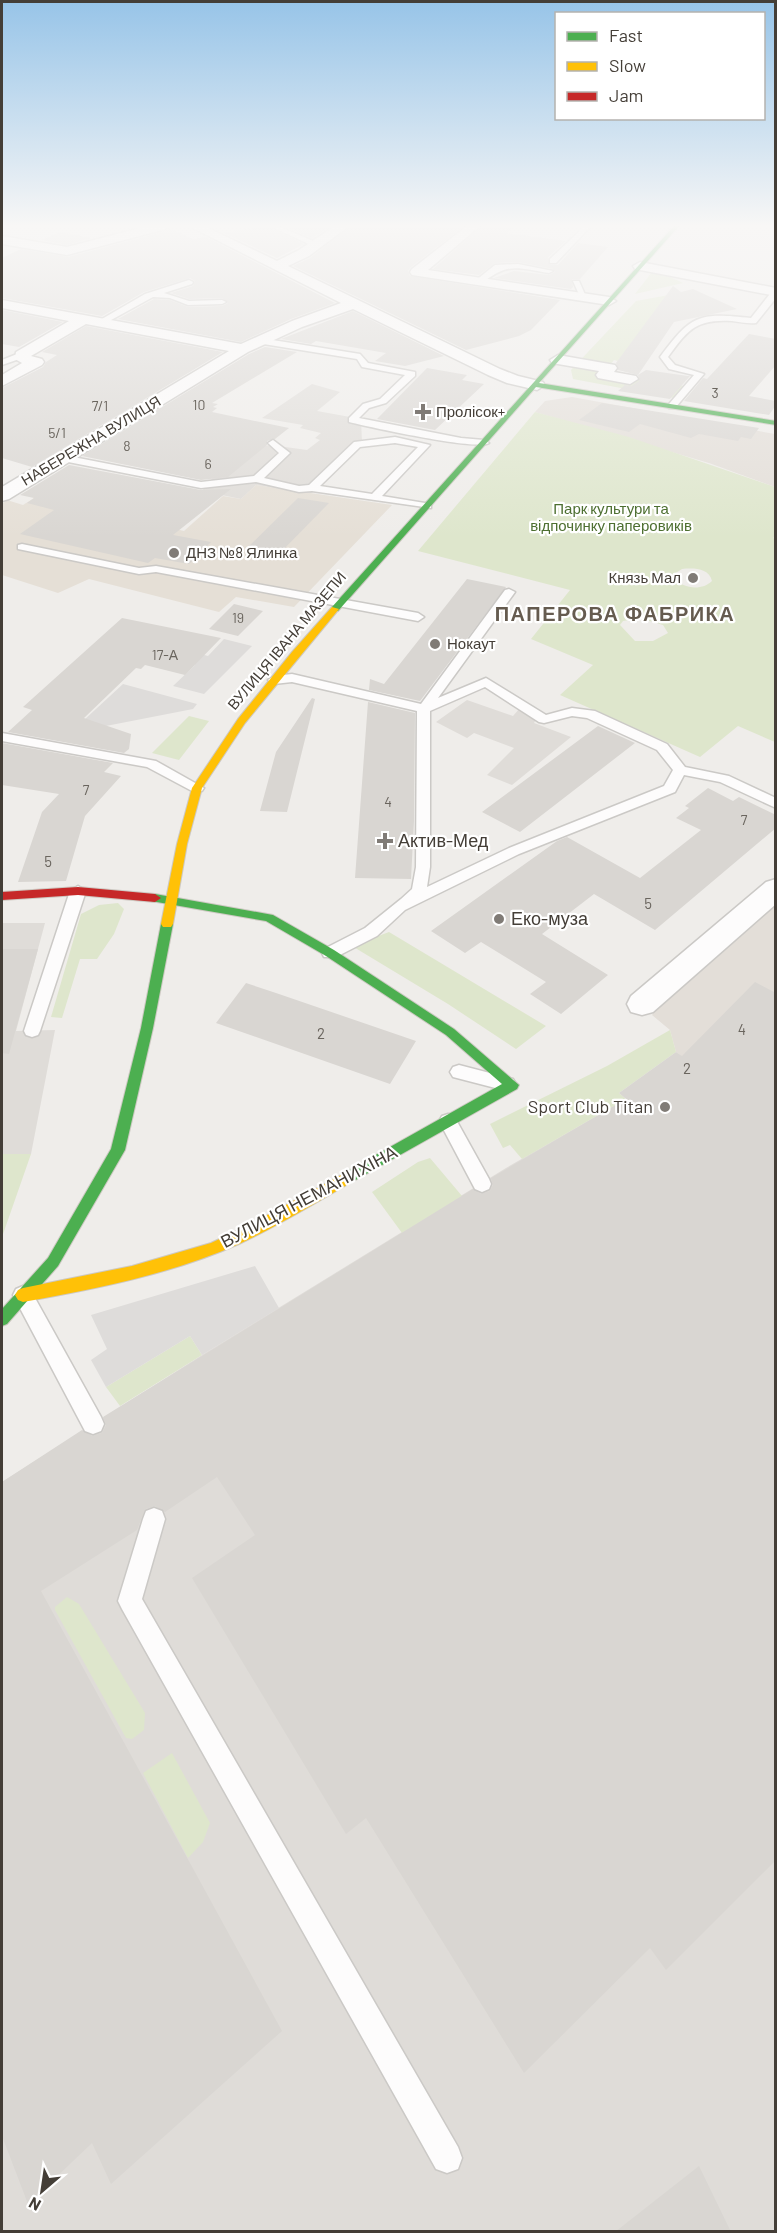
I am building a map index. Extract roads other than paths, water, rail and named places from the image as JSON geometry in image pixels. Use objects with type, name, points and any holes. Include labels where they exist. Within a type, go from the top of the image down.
[{"type":"main road","name":"ВУЛИЦЯ ІВАНА МАЗЕПИ","points":[[2,1319],[53,1262],[118,1150],[147,1028],[182,843],[197,788],[241,721],[274,680],[584,330]]},
{"type":"main road","points":[[537,385],[776,423]]},
{"type":"main road","points":[[2,896],[78,891],[171,899],[269,918],[330,953],[450,1032],[512,1085]]},
{"type":"main road","name":"ВУЛИЦЯ НЕМАНИХІНА","points":[[23,1295],[96,1283],[198,1254],[262,1226],[512,1085]]},
{"type":"street","points":[[2,381],[36,362],[23,359],[22,355],[63,330]]},
{"type":"street","points":[[137,330],[243,350]]},
{"type":"street","name":"НАБЕРЕЖНА ВУЛИЦЯ","points":[[2,495],[243,350],[284,330]]},
{"type":"street","points":[[407,330],[507,378],[537,385]]},
{"type":"street","points":[[558,360],[609,368],[604,375],[630,379]]},
{"type":"street","points":[[642,1004],[776,888]]},
{"type":"lane","points":[[672,406],[700,374],[672,367],[664,357],[686,330]]},
{"type":"lane","points":[[260,341],[360,357],[365,365],[412,374],[383,401],[366,406],[352,420],[461,441],[484,443]]},
{"type":"lane","points":[[2,363],[22,355]]},
{"type":"lane","points":[[408,442],[418,433]]},
{"type":"lane","points":[[312,488],[357,444],[395,440],[425,445],[374,498]]},
{"type":"lane","points":[[257,479],[285,453],[273,443]]},
{"type":"lane","points":[[63,458],[201,485],[257,479],[299,489],[312,488],[427,506]]},
{"type":"lane","points":[[22,547],[139,571],[156,569],[418,617]]},
{"type":"lane","points":[[330,953],[370,932],[419,891],[423,867],[424,709],[509,592]]},
{"type":"lane","points":[[274,680],[292,678],[424,709],[486,682],[544,719],[572,712],[590,714],[662,747],[680,770],[724,779],[776,804]]},
{"type":"lane","points":[[2,736],[151,764],[197,788]]},
{"type":"lane","points":[[400,906],[514,851],[670,789],[680,770]]},
{"type":"lane","points":[[32,1031],[78,891]]},
{"type":"lane","points":[[459,1072],[512,1085]]},
{"type":"lane","points":[[448,1121],[482,1184]]},
{"type":"lane","points":[[23,1295],[93,1424]]},
{"type":"lane","points":[[154,1519],[130,1601],[447,2158]]},
{"type":"place","name":"Пролісок+","points":[[423,412]]},
{"type":"place","name":"ДНЗ №8 Ялинка","points":[[174,553]]},
{"type":"place","name":"Князь Мал","points":[[693,578]]},
{"type":"place","name":"Нокаут","points":[[435,644]]},
{"type":"place","name":"Актив-Мед","points":[[385,841]]},
{"type":"place","name":"Еко-муза","points":[[499,919]]},
{"type":"place","name":"Sport Club Titan","points":[[665,1107]]},
{"type":"district","name":"ПАПЕРОВА ФАБРИКА","points":[[615,614]]},
{"type":"park label","name":"Парк культури та відпочинку паперовиків","points":[[611,518]]}]
